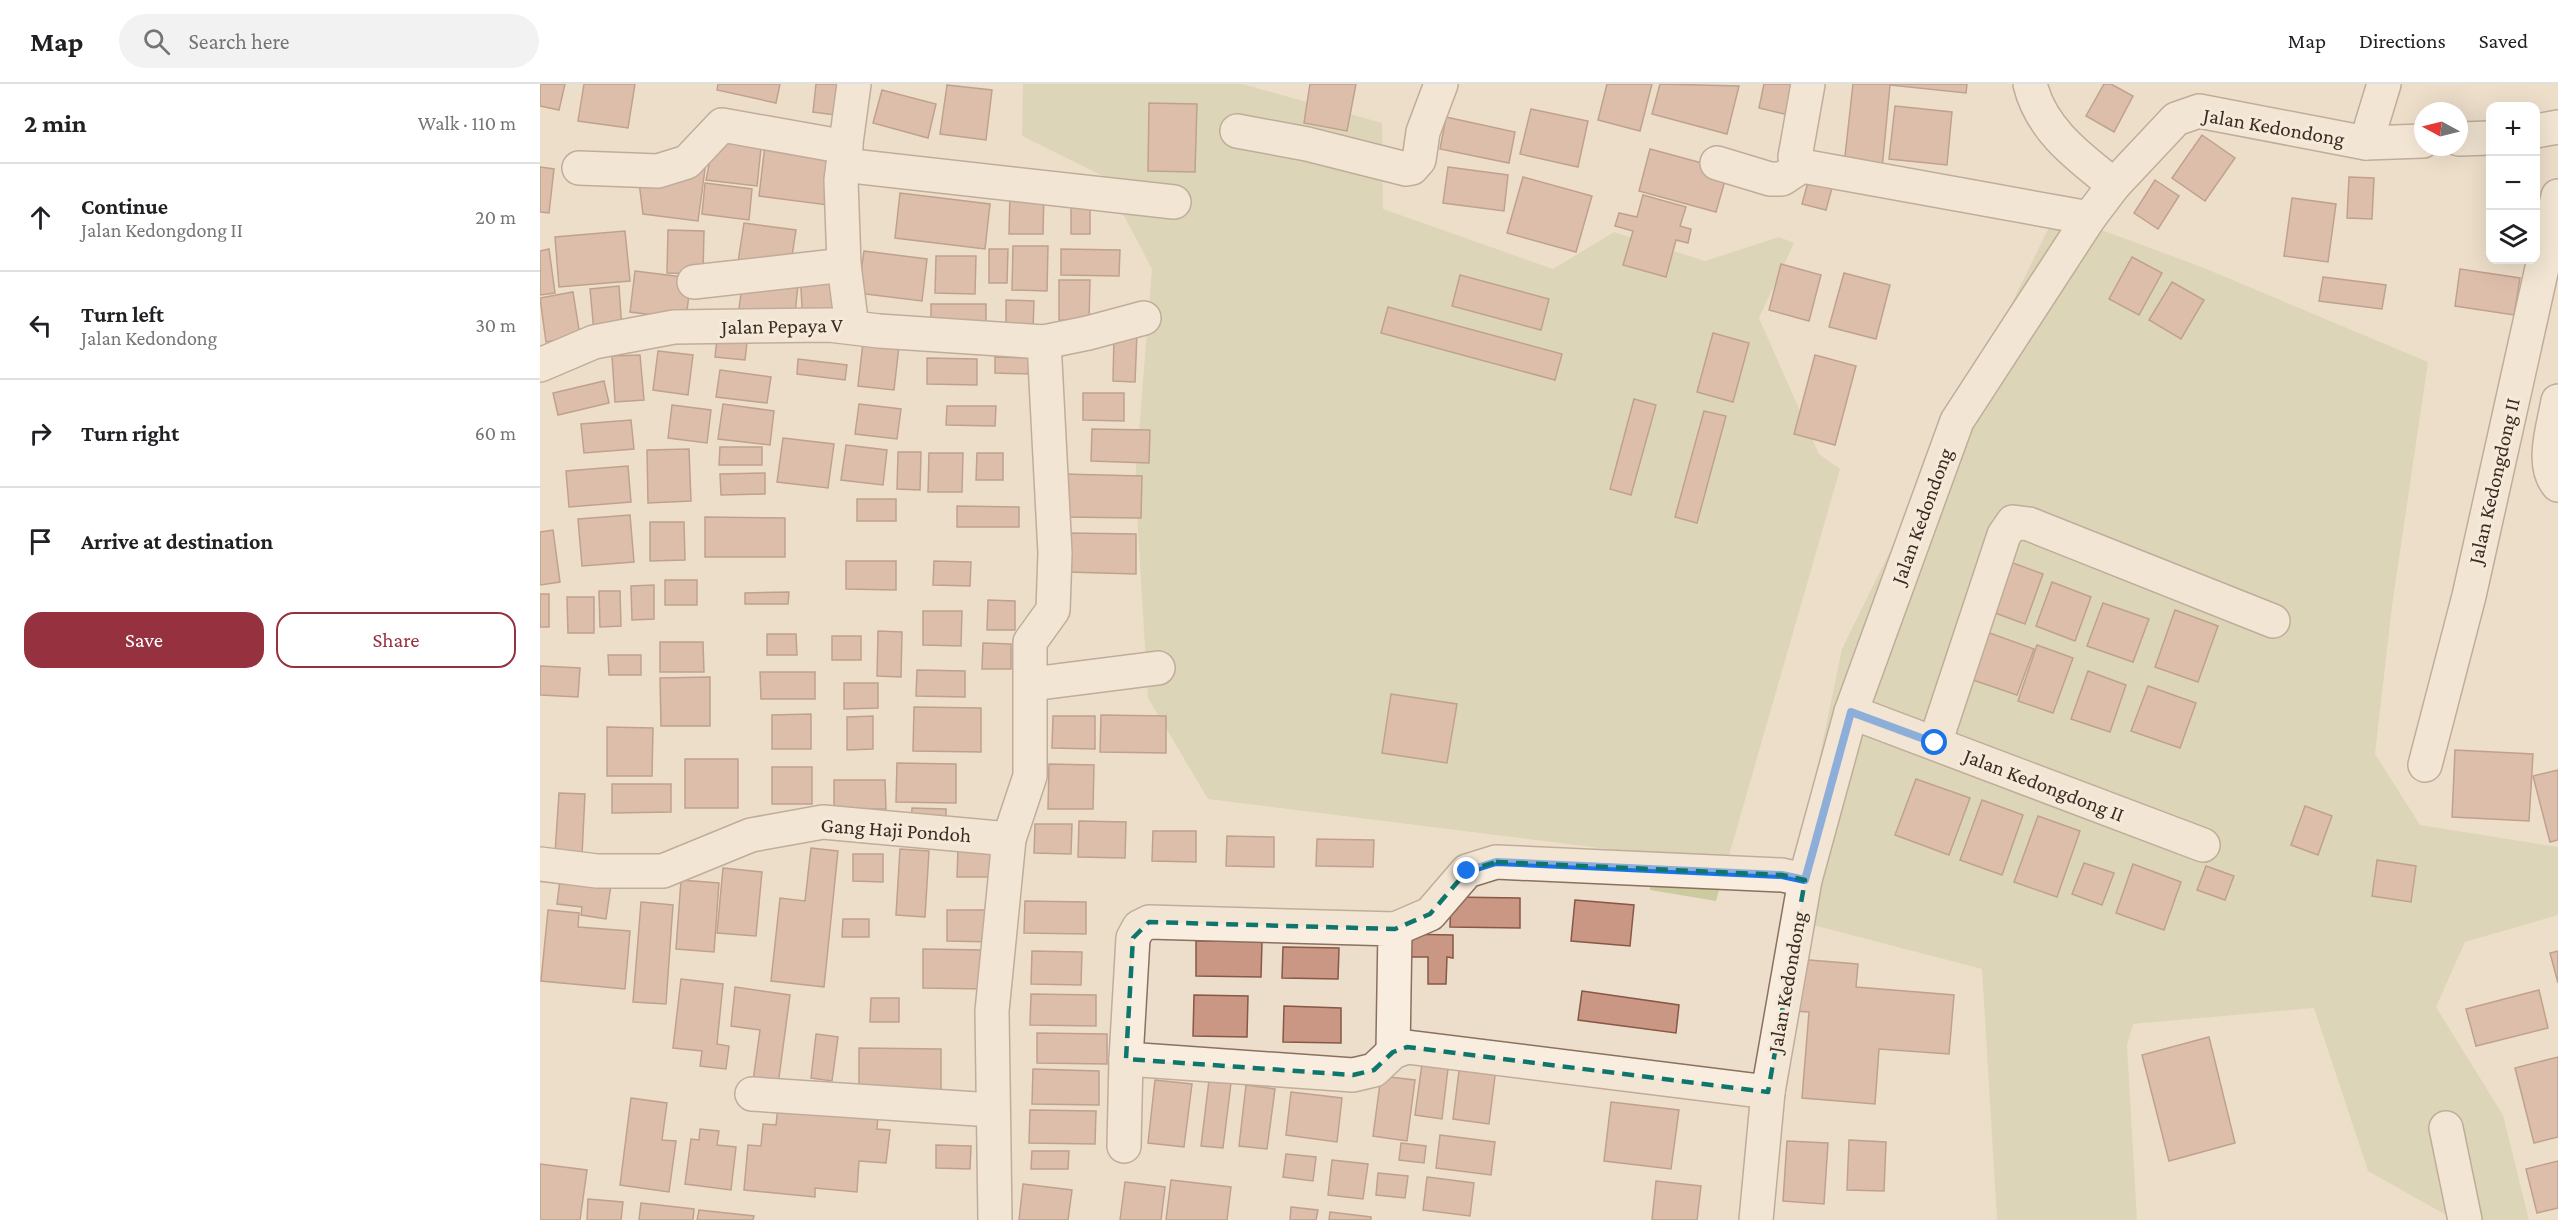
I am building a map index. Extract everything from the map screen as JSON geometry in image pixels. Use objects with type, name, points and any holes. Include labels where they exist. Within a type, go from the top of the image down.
[{"type":"street","name":"Jalan Pepaya V","points":[[540,365],[594,342],[674,327],[829,325],[852,327],[844,265],[841,180],[854,84]]},
{"type":"street","points":[[1237,131],[1307,144],[1406,169],[1412,168],[1419,160],[1423,132],[1441,84]]},
{"type":"street","points":[[1808,84],[1795,157],[1797,163],[1802,166],[2089,218]]},
{"type":"street","points":[[2030,84],[2047,123],[2072,151],[2114,185]]},
{"type":"street","points":[[2367,142],[2384,84]]},
{"type":"street","name":"Jalan Kedondong","points":[[1756,1220],[1768,1092],[1805,880],[1851,712],[1957,421],[2089,218],[2114,185],[2176,118],[2199,111],[2367,142],[2414,141]]},
{"type":"street","points":[[579,168],[658,171],[687,162],[722,125],[844,156],[1174,202]]},
{"type":"street","points":[[2540,129],[2558,127]]},
{"type":"street","points":[[2468,139],[2486,138]]},
{"type":"street","points":[[1717,163],[1770,179],[1782,179],[1802,166]]},
{"type":"street","name":"Jalan Kedongdong II","points":[[2425,765],[2469,596],[2558,196]]},
{"type":"street","points":[[694,282],[844,265]]},
{"type":"street","points":[[852,327],[879,331],[1044,342],[1144,318]]},
{"type":"street","points":[[995,1220],[992,1011],[1009,839],[1030,776],[1032,684],[1030,642],[1053,610],[1056,553],[1044,342]]},
{"type":"street","points":[[2558,401],[2549,451],[2552,479],[2558,485]]},
{"type":"street","points":[[1935,743],[2004,535],[2013,522],[2029,524],[2273,621]]},
{"type":"street","points":[[1032,684],[1158,668]]},
{"type":"street","name":"Jalan Kedongdong II","points":[[1851,712],[2204,845]]},
{"type":"street","name":"Gang Haji Pondoh","points":[[540,864],[597,871],[663,871],[751,835],[824,822],[1009,839]]},
{"type":"street","points":[[1124,1146],[1125,1059],[1133,938],[1139,927],[1149,922],[1395,929],[1430,914],[1467,871],[1496,862],[1782,875],[1805,880]]},
{"type":"street","points":[[1393,1052],[1395,929]]},
{"type":"street","points":[[1125,1059],[1353,1075],[1374,1070],[1393,1052],[1407,1047],[1768,1092]]},
{"type":"street","points":[[752,1094],[992,1110]]},
{"type":"street","points":[[2446,1128],[2465,1220]]},
{"type":"highlighted area","points":[[1496,862],[1782,875],[1805,880],[1768,1092],[1407,1047],[1393,1052],[1374,1070],[1353,1075],[1126,1059],[1133,938],[1149,922],[1395,929],[1430,914],[1467,871]]},
{"type":"green space","points":[[1023,84],[1242,84],[1382,123],[1383,209],[1553,269],[1614,232],[1705,261],[1779,237],[1794,243],[1759,318],[1819,454],[1840,469],[1716,901],[1650,890],[1648,854],[1208,799],[1148,698],[1135,481],[1152,269],[1103,176],[1022,136]]},
{"type":"green space","points":[[2056,213],[2204,268],[2428,362],[2392,606],[2375,754],[2420,825],[2558,847],[2558,915],[2465,942],[2436,1007],[2503,1115],[2529,1220],[2455,1220],[2368,1171],[2314,1008],[2133,1024],[2127,1045],[2137,1220],[1997,1220],[1982,969],[1786,918],[1842,649]]},
{"type":"building","points":[[540,84],[565,84],[559,110],[540,106]]},
{"type":"building","points":[[584,84],[635,84],[628,128],[578,121]]},
{"type":"building","points":[[718,84],[780,84],[776,103],[717,90]]},
{"type":"building","points":[[816,84],[847,84],[843,116],[813,112]]},
{"type":"building","points":[[1310,84],[1356,84],[1347,131],[1304,123]]},
{"type":"building","points":[[1607,84],[1652,84],[1640,131],[1598,120]]},
{"type":"building","points":[[1660,84],[1739,86],[1727,134],[1652,114]]},
{"type":"building","points":[[1764,84],[1800,84],[1793,116],[1759,108]]},
{"type":"building","points":[[1853,84],[1967,84],[1966,93],[1890,85],[1882,169],[1844,165]]},
{"type":"building","points":[[2104,84],[2111,84],[2133,96],[2114,132],[2086,116]]},
{"type":"building","points":[[947,85],[992,90],[986,140],[940,134]]},
{"type":"building","points":[[882,90],[936,104],[928,138],[873,123]]},
{"type":"building","points":[[1149,103],[1197,104],[1195,172],[1148,171]]},
{"type":"building","points":[[1895,106],[1952,112],[1947,165],[1889,159]]},
{"type":"building","points":[[1531,109],[1588,121],[1578,167],[1520,154]]},
{"type":"building","points":[[1446,117],[1515,132],[1509,163],[1440,149]]},
{"type":"building","points":[[715,134],[762,139],[757,186],[706,180]]},
{"type":"building","points":[[2202,135],[2235,158],[2205,201],[2172,178]]},
{"type":"building","points":[[765,145],[835,154],[828,205],[759,196]]},
{"type":"building","points":[[1650,149],[1728,170],[1716,212],[1639,191]]},
{"type":"building","points":[[687,163],[705,169],[698,221],[643,214],[639,182]]},
{"type":"building","points":[[540,167],[554,169],[549,213],[540,212]]},
{"type":"building","points":[[1448,167],[1508,175],[1504,211],[1443,203]]},
{"type":"building","points":[[1811,171],[1835,177],[1826,210],[1802,204]]},
{"type":"building","points":[[1523,177],[1592,196],[1576,252],[1507,233]]},
{"type":"building","points":[[2349,177],[2374,178],[2372,219],[2347,218]]},
{"type":"building","points":[[2155,180],[2179,196],[2158,229],[2134,213]]},
{"type":"building","points":[[705,183],[752,189],[749,220],[702,214]]},
{"type":"building","points":[[1010,191],[1044,192],[1043,234],[1009,234]]},
{"type":"building","points":[[900,193],[990,204],[985,249],[895,238]]},
{"type":"building","points":[[1643,195],[1686,207],[1680,226],[1691,229],[1688,243],[1676,240],[1666,277],[1623,265],[1633,231],[1615,226],[1619,213],[1637,217]]},
{"type":"building","points":[[2292,198],[2336,204],[2328,262],[2284,256]]},
{"type":"building","points":[[1071,204],[1090,204],[1090,234],[1071,234]]},
{"type":"building","points":[[744,223],[796,230],[790,269],[738,262]]},
{"type":"building","points":[[668,230],[704,231],[703,274],[667,273]]},
{"type":"building","points":[[625,231],[630,281],[559,287],[555,237]]},
{"type":"building","points":[[1013,246],[1048,246],[1047,291],[1012,290]]},
{"type":"building","points":[[549,249],[555,293],[540,295],[540,251]]},
{"type":"building","points":[[989,249],[1008,249],[1007,283],[989,283]]},
{"type":"building","points":[[1061,249],[1120,250],[1119,276],[1061,275]]},
{"type":"building","points":[[864,251],[927,259],[922,301],[858,293]]},
{"type":"building","points":[[936,256],[976,256],[975,294],[935,293]]},
{"type":"building","points":[[2132,257],[2162,273],[2139,315],[2109,299]]},
{"type":"building","points":[[1781,264],[1821,275],[1809,321],[1769,310]]},
{"type":"building","points":[[841,269],[844,321],[803,323],[800,272]]},
{"type":"building","points":[[2460,269],[2520,278],[2514,315],[2455,306]]},
{"type":"building","points":[[635,271],[691,278],[686,319],[630,312]]},
{"type":"building","points":[[1844,273],[1890,285],[1876,339],[1829,327]]},
{"type":"building","points":[[1460,275],[1549,299],[1541,330],[1452,306]]},
{"type":"building","points":[[2323,277],[2386,285],[2382,309],[2319,301]]},
{"type":"building","points":[[743,279],[798,285],[794,323],[738,316]]},
{"type":"building","points":[[1059,280],[1090,280],[1089,321],[1059,320]]},
{"type":"building","points":[[2172,282],[2204,300],[2181,339],[2149,320]]},
{"type":"building","points":[[619,286],[622,330],[594,332],[590,289]]},
{"type":"building","points":[[573,292],[580,336],[546,342],[540,298]]},
{"type":"building","points":[[1006,300],[1034,301],[1033,330],[1006,329]]},
{"type":"building","points":[[931,304],[986,304],[986,331],[931,330]]},
{"type":"building","points":[[1388,307],[1562,354],[1555,380],[1381,333]]},
{"type":"building","points":[[1137,333],[1135,382],[1113,381],[1114,334]]},
{"type":"building","points":[[1713,333],[1749,343],[1733,402],[1697,392]]},
{"type":"building","points":[[717,338],[747,342],[745,360],[715,357]]},
{"type":"building","points":[[863,342],[899,346],[894,390],[858,386]]},
{"type":"building","points":[[658,351],[693,355],[688,395],[653,390]]},
{"type":"building","points":[[640,355],[644,400],[615,402],[612,356]]},
{"type":"building","points":[[1815,355],[1856,366],[1835,445],[1794,434]]},
{"type":"building","points":[[995,357],[1030,358],[1029,374],[995,373]]},
{"type":"building","points":[[927,358],[977,359],[977,385],[927,384]]},
{"type":"building","points":[[798,359],[847,365],[845,380],[797,374]]},
{"type":"building","points":[[720,370],[771,377],[767,403],[716,397]]},
{"type":"building","points":[[604,381],[609,403],[558,415],[553,393]]},
{"type":"building","points":[[1083,393],[1124,393],[1124,421],[1083,420]]},
{"type":"building","points":[[1634,399],[1656,405],[1631,495],[1610,489]]},
{"type":"building","points":[[723,404],[774,411],[770,445],[718,439]]},
{"type":"building","points":[[859,404],[901,409],[897,439],[855,434]]},
{"type":"building","points":[[672,405],[711,410],[707,443],[668,438]]},
{"type":"building","points":[[947,406],[996,406],[995,426],[946,425]]},
{"type":"building","points":[[1704,411],[1726,416],[1697,523],[1675,517]]},
{"type":"building","points":[[631,420],[634,449],[584,453],[581,424]]},
{"type":"building","points":[[1092,429],[1150,430],[1149,463],[1091,461]]},
{"type":"building","points":[[783,438],[834,444],[828,488],[777,482]]},
{"type":"building","points":[[846,445],[887,450],[883,485],[841,480]]},
{"type":"building","points":[[720,447],[762,447],[762,465],[719,465]]},
{"type":"building","points":[[689,449],[691,501],[648,503],[647,450]]},
{"type":"building","points":[[898,452],[921,452],[920,490],[897,489]]},
{"type":"building","points":[[929,453],[963,453],[962,492],[928,492]]},
{"type":"building","points":[[977,453],[1003,453],[1003,480],[976,480]]},
{"type":"building","points":[[628,466],[631,502],[569,507],[566,471]]},
{"type":"building","points":[[765,473],[765,494],[721,495],[720,474]]},
{"type":"building","points":[[1063,474],[1142,476],[1141,518],[1062,517]]},
{"type":"building","points":[[857,499],[896,499],[896,521],[857,521]]},
{"type":"building","points":[[957,506],[1019,507],[1019,527],[957,527]]},
{"type":"building","points":[[630,515],[634,562],[582,566],[578,519]]},
{"type":"building","points":[[705,517],[785,518],[785,557],[705,557]]},
{"type":"building","points":[[650,522],[684,522],[685,560],[650,561]]},
{"type":"building","points":[[553,530],[560,582],[540,585],[540,532]]},
{"type":"building","points":[[1067,533],[1136,534],[1136,574],[1067,572]]},
{"type":"building","points":[[2005,560],[2043,574],[2025,624],[1987,610]]},
{"type":"building","points":[[846,561],[896,561],[896,590],[846,589]]},
{"type":"building","points":[[934,561],[971,562],[970,586],[933,585]]},
{"type":"building","points":[[665,580],[697,580],[697,605],[665,605]]},
{"type":"building","points":[[2052,582],[2091,597],[2075,641],[2036,626]]},
{"type":"building","points":[[654,585],[654,619],[632,620],[631,586]]},
{"type":"building","points":[[599,591],[620,591],[621,626],[600,627]]},
{"type":"building","points":[[789,592],[788,604],[745,604],[745,593]]},
{"type":"building","points":[[540,594],[549,594],[549,627],[540,627]]},
{"type":"building","points":[[567,597],[594,597],[594,633],[568,633]]},
{"type":"building","points":[[988,600],[1015,601],[1015,630],[987,630]]},
{"type":"building","points":[[2103,603],[2149,619],[2133,662],[2087,646]]},
{"type":"building","points":[[2175,610],[2218,626],[2198,682],[2155,667]]},
{"type":"building","points":[[923,611],[962,611],[961,646],[923,645]]},
{"type":"building","points":[[878,631],[902,632],[901,677],[877,676]]},
{"type":"building","points":[[1984,631],[2034,649],[2017,695],[1967,678]]},
{"type":"building","points":[[767,634],[796,634],[797,655],[767,655]]},
{"type":"building","points":[[832,636],[861,636],[861,660],[832,660]]},
{"type":"building","points":[[660,642],[703,642],[704,672],[660,672]]},
{"type":"building","points":[[983,643],[1011,644],[1011,669],[982,669]]},
{"type":"building","points":[[2037,645],[2073,658],[2053,713],[2018,701]]},
{"type":"building","points":[[608,655],[641,655],[641,675],[609,675]]},
{"type":"building","points":[[540,666],[580,668],[578,697],[540,695]]},
{"type":"building","points":[[917,670],[965,671],[965,697],[916,696]]},
{"type":"building","points":[[2088,671],[2126,685],[2110,732],[2071,719]]},
{"type":"building","points":[[760,672],[815,672],[815,699],[761,699]]},
{"type":"building","points":[[710,677],[710,726],[661,726],[660,678]]},
{"type":"building","points":[[844,683],[878,683],[878,708],[844,709]]},
{"type":"building","points":[[2148,686],[2196,703],[2180,748],[2131,731]]},
{"type":"building","points":[[1391,694],[1457,704],[1447,763],[1382,753]]},
{"type":"building","points":[[914,707],[981,708],[981,752],[913,751]]},
{"type":"building","points":[[811,714],[811,749],[772,749],[772,715]]},
{"type":"building","points":[[1101,715],[1166,716],[1166,753],[1100,752]]},
{"type":"building","points":[[873,716],[873,749],[847,750],[847,717]]},
{"type":"building","points":[[1053,716],[1095,716],[1095,749],[1052,748]]},
{"type":"building","points":[[607,727],[653,728],[652,776],[607,776]]},
{"type":"building","points":[[2455,750],[2533,754],[2529,821],[2452,817]]},
{"type":"building","points":[[685,759],[738,759],[738,808],[685,808]]},
{"type":"building","points":[[897,763],[956,764],[956,803],[896,802]]},
{"type":"building","points":[[1049,764],[1094,765],[1093,809],[1048,809]]},
{"type":"building","points":[[772,767],[812,767],[812,804],[772,804]]},
{"type":"building","points":[[2558,770],[2558,840],[2550,842],[2533,776]]},
{"type":"building","points":[[1916,779],[1970,798],[1949,855],[1895,835]]},
{"type":"building","points":[[834,780],[885,780],[886,809],[834,809]]},
{"type":"building","points":[[612,784],[671,784],[671,812],[612,813]]},
{"type":"building","points":[[559,793],[585,794],[582,855],[555,854]]},
{"type":"building","points":[[1982,800],[2023,815],[2002,875],[1960,860]]},
{"type":"building","points":[[2305,806],[2332,816],[2318,855],[2291,845]]},
{"type":"building","points":[[912,808],[946,809],[946,828],[911,827]]},
{"type":"building","points":[[2038,816],[2080,831],[2057,897],[2014,882]]},
{"type":"building","points":[[1079,821],[1126,822],[1125,858],[1078,857]]},
{"type":"building","points":[[1035,824],[1072,824],[1071,854],[1034,853]]},
{"type":"building","points":[[1153,831],[1196,831],[1196,862],[1152,861]]},
{"type":"building","points":[[1227,836],[1274,837],[1274,867],[1226,866]]},
{"type":"building","points":[[1317,839],[1374,840],[1373,867],[1316,866]]},
{"type":"building","points":[[811,848],[838,851],[824,987],[771,981],[780,898],[805,901]]},
{"type":"building","points":[[900,849],[929,851],[925,917],[896,915]]},
{"type":"building","points":[[958,849],[995,849],[995,877],[957,877]]},
{"type":"building","points":[[853,854],[883,854],[883,882],[853,881]]},
{"type":"building","points":[[2377,860],[2416,866],[2411,902],[2372,896]]},
{"type":"building","points":[[2084,863],[2114,873],[2102,905],[2072,894]]},
{"type":"building","points":[[2133,864],[2181,882],[2164,930],[2116,913]]},
{"type":"building","points":[[2206,866],[2234,876],[2225,900],[2197,890]]},
{"type":"building","points":[[723,868],[762,872],[756,936],[717,933]]},
{"type":"building","points":[[560,879],[611,885],[606,919],[581,915],[582,907],[557,904]]},
{"type":"building","points":[[681,880],[719,883],[714,952],[676,949]]},
{"type":"building","points":[[1451,897],[1520,898],[1520,928],[1450,927]]},
{"type":"building","points":[[1575,900],[1634,905],[1630,946],[1571,941]]},
{"type":"building","points":[[1025,901],[1086,902],[1086,934],[1024,933]]},
{"type":"building","points":[[641,902],[673,905],[666,1004],[633,1002]]},
{"type":"building","points":[[548,910],[579,913],[578,927],[630,931],[625,989],[541,981]]},
{"type":"building","points":[[947,910],[993,910],[992,942],[947,941]]},
{"type":"building","points":[[843,919],[869,919],[869,937],[842,937]]},
{"type":"building","points":[[1400,934],[1453,935],[1453,958],[1447,957],[1446,984],[1428,984],[1428,957],[1400,957]]},
{"type":"building","points":[[1196,941],[1262,941],[1261,977],[1196,976]]},
{"type":"building","points":[[1283,947],[1339,948],[1338,979],[1282,978]]},
{"type":"building","points":[[923,949],[985,950],[984,989],[923,988]]},
{"type":"building","points":[[1032,951],[1082,952],[1081,985],[1031,984]]},
{"type":"building","points":[[2558,951],[2558,983],[2550,953]]},
{"type":"building","points":[[1797,959],[1858,964],[1856,987],[1954,995],[1949,1054],[1879,1049],[1875,1104],[1802,1098],[1809,1012],[1793,1011]]},
{"type":"building","points":[[681,979],[723,984],[717,1044],[729,1046],[726,1069],[700,1066],[702,1051],[673,1048]]},
{"type":"building","points":[[735,987],[790,995],[778,1085],[753,1081],[760,1030],[731,1026]]},
{"type":"building","points":[[2539,990],[2548,1028],[2476,1046],[2466,1009]]},
{"type":"building","points":[[1582,991],[1679,1005],[1676,1033],[1578,1020]]},
{"type":"building","points":[[1031,994],[1096,995],[1096,1026],[1030,1025]]},
{"type":"building","points":[[1194,995],[1248,996],[1247,1037],[1193,1036]]},
{"type":"building","points":[[871,998],[899,998],[899,1022],[870,1022]]},
{"type":"building","points":[[1284,1006],[1341,1008],[1341,1043],[1283,1042]]},
{"type":"building","points":[[1037,1033],[1107,1034],[1107,1064],[1037,1063]]},
{"type":"building","points":[[816,1034],[838,1037],[832,1081],[811,1078]]},
{"type":"building","points":[[2209,1037],[2235,1143],[2169,1161],[2142,1055]]},
{"type":"building","points":[[859,1048],[941,1049],[941,1094],[859,1092]]},
{"type":"building","points":[[1424,1049],[1450,1052],[1442,1119],[1415,1115]]},
{"type":"building","points":[[1461,1055],[1497,1060],[1489,1124],[1453,1119]]},
{"type":"building","points":[[2558,1057],[2558,1137],[2534,1143],[2515,1068]]},
{"type":"building","points":[[1033,1069],[1099,1071],[1099,1105],[1032,1104]]},
{"type":"building","points":[[1381,1076],[1415,1080],[1407,1141],[1373,1136]]},
{"type":"building","points":[[1155,1080],[1192,1084],[1184,1147],[1148,1143]]},
{"type":"building","points":[[1209,1080],[1231,1083],[1223,1148],[1201,1146]]},
{"type":"building","points":[[1246,1085],[1275,1089],[1267,1149],[1239,1146]]},
{"type":"building","points":[[1291,1092],[1342,1098],[1337,1142],[1286,1135]]},
{"type":"building","points":[[631,1098],[667,1103],[662,1140],[676,1141],[669,1192],[620,1185]]},
{"type":"building","points":[[1611,1102],[1679,1110],[1671,1169],[1604,1161]]},
{"type":"building","points":[[778,1106],[878,1115],[877,1129],[890,1130],[886,1163],[859,1161],[857,1192],[815,1188],[815,1197],[744,1190],[748,1145],[761,1146],[763,1124],[776,1125]]},
{"type":"building","points":[[1030,1110],[1096,1111],[1095,1144],[1029,1143]]},
{"type":"building","points":[[700,1129],[719,1131],[717,1145],[736,1147],[731,1190],[685,1184],[691,1139],[699,1140]]},
{"type":"building","points":[[1440,1135],[1495,1142],[1491,1175],[1436,1168]]},
{"type":"building","points":[[1849,1140],[1886,1142],[1884,1191],[1847,1190]]},
{"type":"building","points":[[1787,1141],[1828,1143],[1824,1204],[1783,1201]]},
{"type":"building","points":[[1401,1143],[1426,1146],[1424,1163],[1399,1160]]},
{"type":"building","points":[[936,1145],[971,1146],[970,1169],[936,1168]]},
{"type":"building","points":[[1032,1151],[1069,1151],[1068,1169],[1031,1169]]},
{"type":"building","points":[[1286,1154],[1316,1157],[1313,1181],[1283,1177]]},
{"type":"building","points":[[1332,1160],[1368,1164],[1363,1199],[1328,1195]]},
{"type":"building","points":[[2558,1161],[2558,1208],[2537,1213],[2526,1169]]},
{"type":"building","points":[[540,1164],[587,1170],[580,1220],[540,1220]]},
{"type":"building","points":[[1378,1173],[1408,1176],[1405,1198],[1376,1195]]},
{"type":"building","points":[[1427,1177],[1474,1183],[1470,1216],[1423,1210]]},
{"type":"building","points":[[1171,1180],[1231,1187],[1227,1220],[1166,1220]]},
{"type":"building","points":[[1656,1181],[1701,1186],[1697,1220],[1652,1220]]},
{"type":"building","points":[[1125,1182],[1165,1187],[1161,1220],[1120,1220]]},
{"type":"building","points":[[1023,1184],[1072,1190],[1068,1220],[1019,1220]]},
{"type":"building","points":[[588,1199],[623,1202],[621,1220],[587,1220]]},
{"type":"building","points":[[641,1203],[694,1209],[693,1220],[639,1220]]},
{"type":"building","points":[[1291,1207],[1318,1210],[1316,1220],[1290,1220]]},
{"type":"building","points":[[699,1210],[754,1216],[753,1220],[697,1220]]},
{"type":"building","points":[[1330,1212],[1371,1217],[1371,1220],[1329,1220]]},
{"type":"route","points":[[1467,871],[1496,862],[1782,875],[1805,880],[1851,712],[1935,743]]}]
